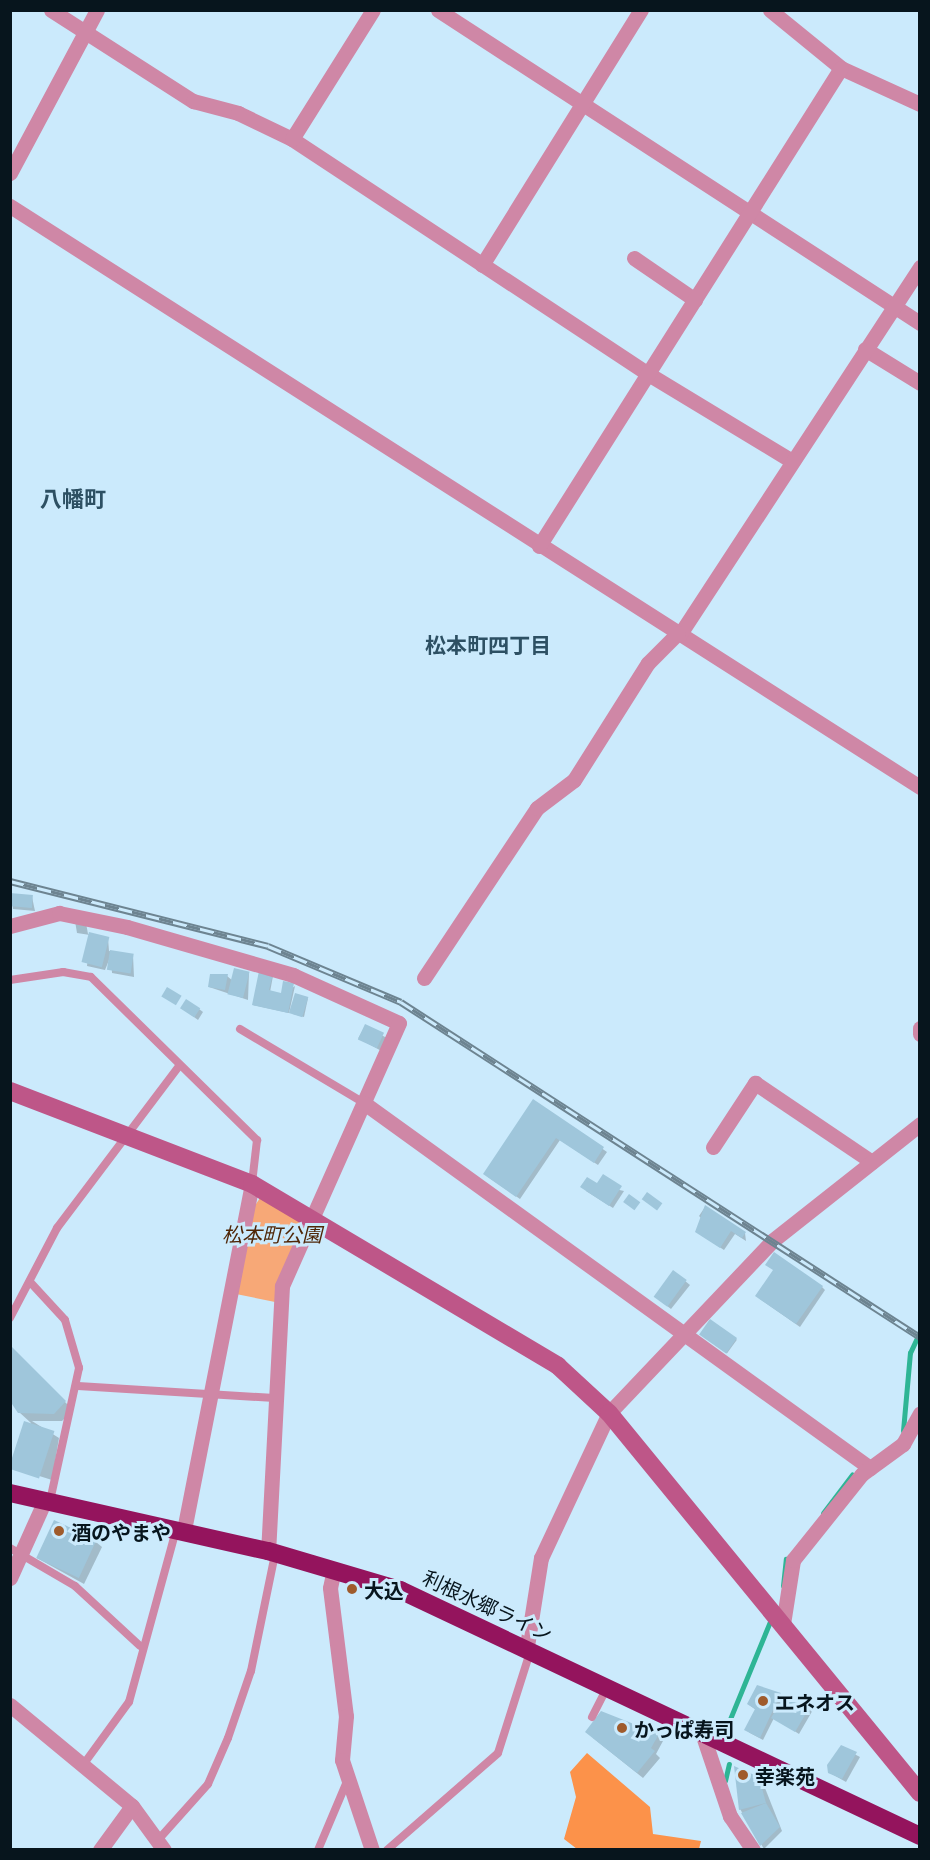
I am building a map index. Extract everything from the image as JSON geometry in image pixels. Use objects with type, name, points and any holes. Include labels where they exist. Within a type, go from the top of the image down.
[{"type":"highway","name":"利根水郷ライン","points":[[10,1493],[272,1552],[334,1569],[447,1607],[702,1733],[920,1836]]},
{"type":"street","points":[[51,10],[193,101],[238,113],[292,139],[650,375],[792,461]]},
{"type":"street","points":[[10,172],[97,10]]},
{"type":"street","points":[[292,139],[373,10]]},
{"type":"street","points":[[438,10],[581,106],[920,322]]},
{"type":"street","points":[[482,265],[641,10]]},
{"type":"street","points":[[770,10],[841,68],[920,104]]},
{"type":"street","points":[[539,546],[650,375],[841,68]]},
{"type":"street","points":[[10,206],[539,546],[920,787]]},
{"type":"street","points":[[634,258],[696,300]]},
{"type":"street","points":[[424,978],[537,808],[574,780],[648,663],[679,634],[920,267]]},
{"type":"street","points":[[865,349],[920,383]]},
{"type":"street","points":[[10,926],[59,913],[127,927],[293,975],[399,1023],[280,1294],[274,1398],[272,1552]]},
{"type":"street","points":[[920,1028],[920,1034]]},
{"type":"street","points":[[713,1147],[755,1083],[872,1162]]},
{"type":"street","points":[[10,1091],[252,1184],[314,1218],[558,1366],[609,1413],[920,1793]]},
{"type":"street","points":[[364,1103],[870,1468]]},
{"type":"street","points":[[529,1647],[541,1558],[609,1413],[687,1335],[772,1241],[918,1126]]},
{"type":"street","points":[[180,1530],[212,1392],[252,1184]]},
{"type":"street","points":[[777,1616],[794,1560],[833,1505],[870,1468],[903,1444],[920,1413]]},
{"type":"street","points":[[10,1578],[15,1551],[48,1501]]},
{"type":"street","points":[[334,1569],[330,1587],[346,1716],[342,1760],[372,1850]]},
{"type":"street","points":[[10,1705],[132,1806],[161,1845]]},
{"type":"street","points":[[702,1733],[730,1816],[753,1850]]},
{"type":"street","points":[[99,1850],[132,1806]]},
{"type":"lane","points":[[10,980],[63,972],[91,977],[179,1066],[257,1140],[252,1184]]},
{"type":"lane","points":[[240,1029],[364,1103]]},
{"type":"lane","points":[[10,1318],[31,1283],[57,1228],[128,1138],[179,1066]]},
{"type":"lane","points":[[31,1283],[70,1330],[78,1386],[48,1501]]},
{"type":"lane","points":[[78,1386],[212,1392],[274,1398]]},
{"type":"lane","points":[[83,1765],[129,1702],[140,1646],[180,1530]]},
{"type":"lane","points":[[15,1551],[75,1586],[140,1646]]},
{"type":"lane","points":[[161,1845],[208,1784],[228,1738],[251,1671],[272,1552]]},
{"type":"lane","points":[[387,1850],[498,1753],[529,1647]]},
{"type":"lane","points":[[592,1717],[607,1686]]},
{"type":"lane","points":[[318,1850],[348,1778]]},
{"type":"green space","name":"松本町公園","points":[[260,1198],[304,1222],[275,1302],[236,1294],[250,1213]]},
{"type":"shaded area","points":[[587,1753],[650,1807],[653,1834],[701,1841],[699,1849],[577,1849],[564,1839],[576,1797],[570,1772]]},
{"type":"building","points":[[10,893],[33,895],[32,908],[10,906]]},
{"type":"building","points":[[89,932],[109,937],[102,967],[82,962]]},
{"type":"building","points":[[110,950],[134,954],[131,974],[107,970]]},
{"type":"building","points":[[234,968],[250,972],[243,998],[227,994]]},
{"type":"building","points":[[259,971],[273,974],[269,990],[281,993],[283,981],[294,983],[288,1013],[252,1005]]},
{"type":"building","points":[[210,974],[228,974],[225,990],[208,987]]},
{"type":"building","points":[[167,987],[182,996],[176,1005],[161,996]]},
{"type":"building","points":[[295,993],[308,997],[302,1017],[289,1013]]},
{"type":"building","points":[[186,999],[200,1008],[194,1017],[180,1008]]},
{"type":"building","points":[[365,1024],[384,1033],[377,1048],[358,1039]]},
{"type":"building","points":[[533,1099],[604,1147],[594,1163],[556,1138],[516,1197],[483,1174]]},
{"type":"building","points":[[603,1174],[622,1186],[609,1206],[580,1187],[587,1177],[597,1183]]},
{"type":"building","points":[[647,1192],[662,1203],[657,1210],[642,1199]]},
{"type":"building","points":[[629,1194],[640,1202],[634,1210],[623,1202]]},
{"type":"building","points":[[705,1205],[746,1232],[742,1238],[731,1231],[720,1248],[695,1232]]},
{"type":"building","points":[[774,1252],[823,1286],[796,1324],[755,1296],[773,1270],[765,1265]]},
{"type":"building","points":[[673,1270],[687,1280],[667,1307],[654,1297]]},
{"type":"building","points":[[710,1319],[737,1338],[726,1353],[699,1335]]},
{"type":"building","points":[[10,1345],[66,1401],[54,1414],[18,1413],[10,1401]]},
{"type":"building","points":[[24,1421],[54,1431],[39,1478],[10,1469]]},
{"type":"building","points":[[54,1520],[97,1540],[79,1578],[36,1558]]},
{"type":"building","points":[[757,1685],[781,1693],[760,1738],[744,1730],[755,1709],[747,1704]]},
{"type":"building","points":[[785,1695],[812,1703],[795,1732],[771,1718]]},
{"type":"building","points":[[601,1711],[659,1734],[651,1748],[655,1751],[637,1773],[585,1732]]},
{"type":"building","points":[[841,1745],[857,1752],[842,1779],[828,1773],[827,1765]]},
{"type":"building","points":[[734,1766],[759,1777],[766,1803],[739,1810]]},
{"type":"building","points":[[766,1803],[780,1827],[760,1846],[741,1813]]},
{"type":"waterway","points":[[903,1431],[910,1353],[920,1332]]},
{"type":"waterway","points":[[823,1513],[852,1475]]},
{"type":"waterway","points":[[783,1586],[786,1559]]},
{"type":"waterway","points":[[728,1724],[771,1619]]},
{"type":"waterway","points":[[725,1781],[729,1764]]},
{"type":"railway","points":[[10,881],[268,946],[401,1002],[920,1337]]},
{"type":"place","name":"酒のやまや","points":[[59,1531]]},
{"type":"place","name":"大込","points":[[352,1589]]},
{"type":"place","name":"エネオス","points":[[763,1701]]},
{"type":"place","name":"かっぱ寿司","points":[[622,1728]]},
{"type":"place","name":"幸楽苑","points":[[743,1775]]},
{"type":"district","name":"八幡町","points":[[73,498]]},
{"type":"district","name":"松本町四丁目","points":[[488,644]]}]
